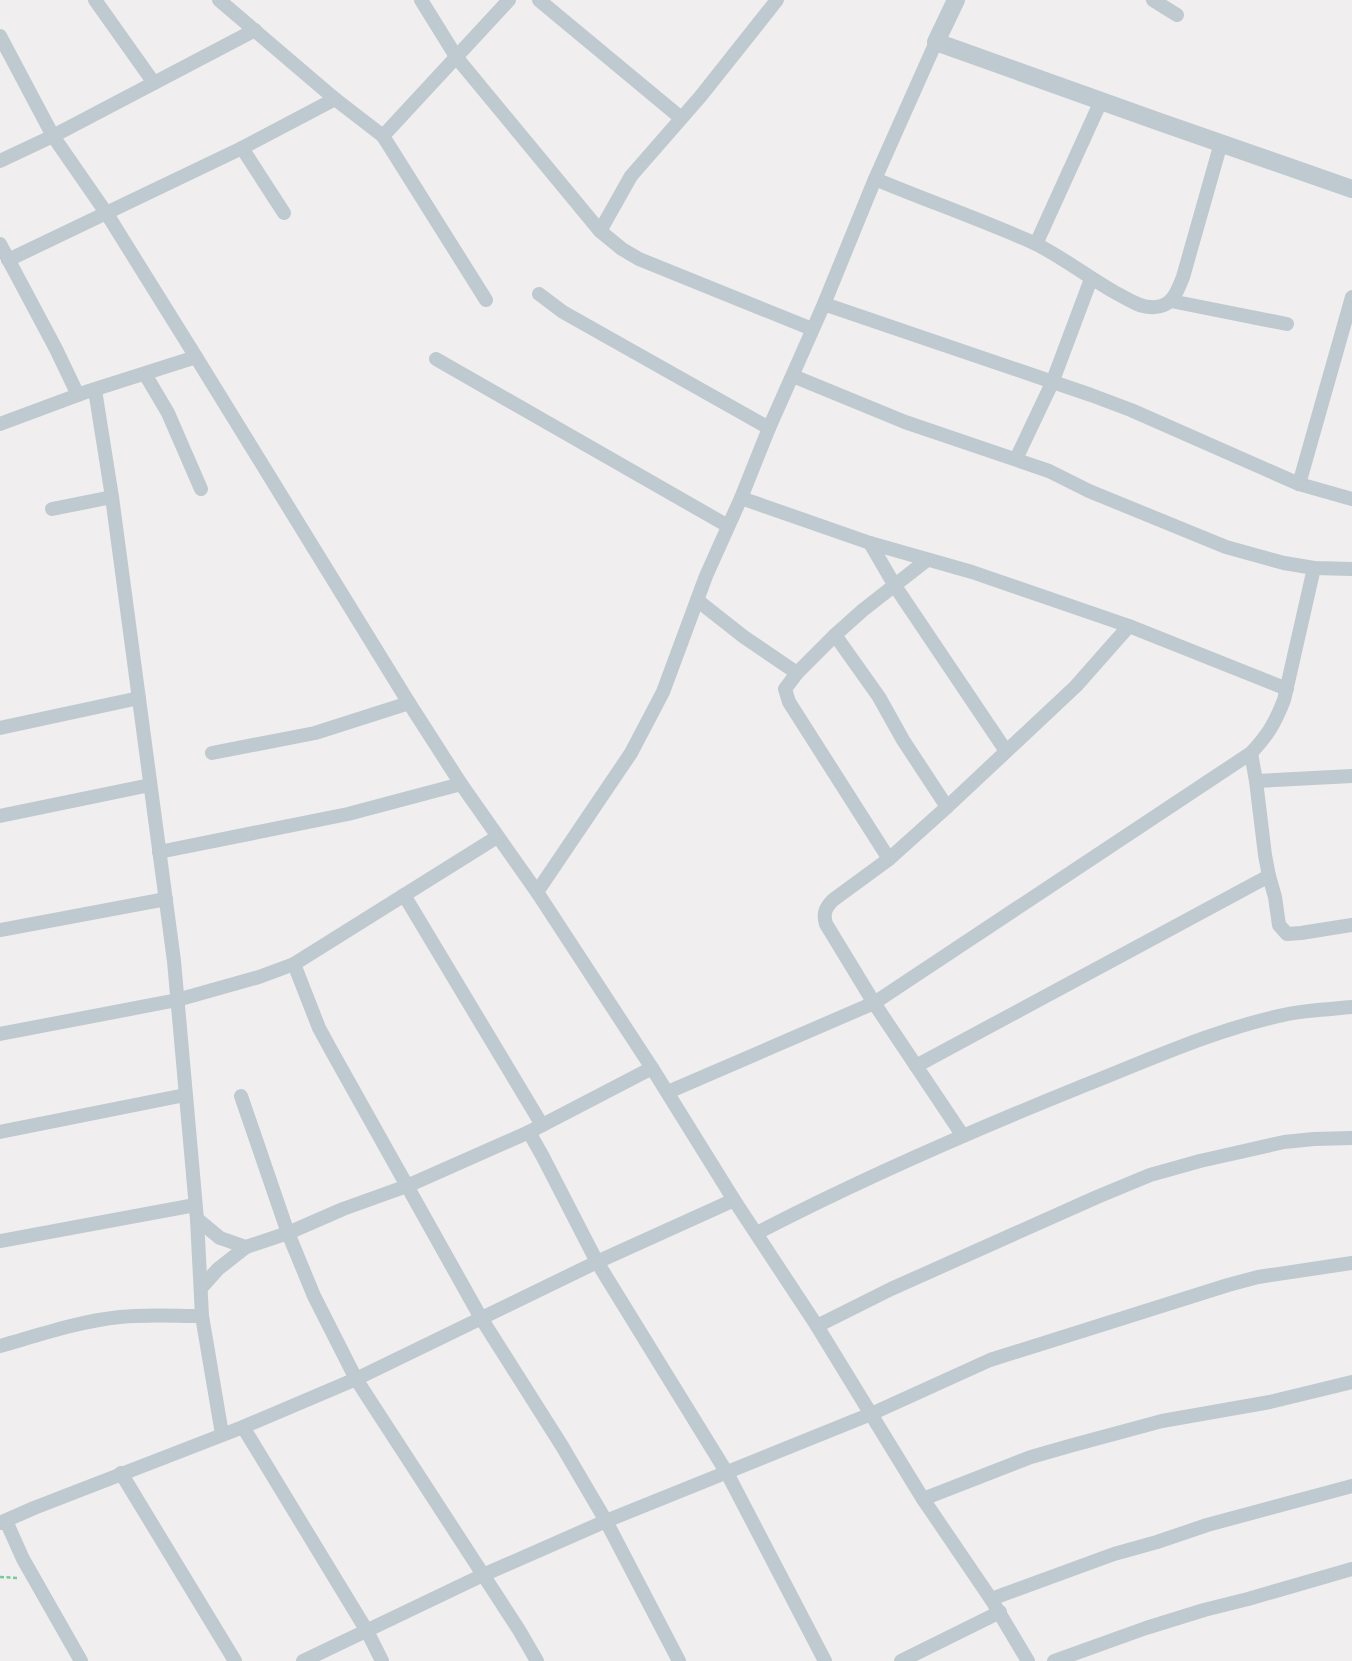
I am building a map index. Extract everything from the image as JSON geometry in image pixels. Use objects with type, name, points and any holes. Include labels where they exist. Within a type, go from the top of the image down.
[{"type":"street","points":[[95,0],[154,83]]},
{"type":"street","points":[[219,0],[335,99],[383,136],[486,300]]},
{"type":"street","points":[[420,0],[457,58],[600,231],[622,249],[639,259],[812,329]]},
{"type":"street","points":[[383,136],[509,0]]},
{"type":"street","points":[[539,0],[681,118]]},
{"type":"street","points":[[600,231],[631,176],[700,97],[777,0]]},
{"type":"street","points":[[537,892],[631,753],[663,692],[697,600],[769,428],[824,304],[875,179],[956,0]]},
{"type":"street","points":[[1153,0],[1177,15]]},
{"type":"street","points":[[0,161],[53,136],[255,30]]},
{"type":"street","points":[[0,36],[53,136],[106,214],[196,356],[409,703],[461,784],[537,892],[668,1092],[923,1499],[1000,1612],[1028,1661]]},
{"type":"street","points":[[936,42],[1352,189]]},
{"type":"street","points":[[8,260],[242,148],[335,99]]},
{"type":"street","points":[[1036,244],[1101,101]]},
{"type":"street","points":[[875,179],[1036,244],[1128,300],[1146,307],[1159,307],[1171,301],[1176,295],[1183,277],[1221,143]]},
{"type":"street","points":[[242,148],[284,213]]},
{"type":"street","points":[[0,244],[56,349],[78,395]]},
{"type":"street","points":[[1016,460],[1052,383],[1091,279]]},
{"type":"street","points":[[539,294],[563,312],[769,428]]},
{"type":"street","points":[[1299,484],[1352,297]]},
{"type":"street","points":[[1171,301],[1286,324]]},
{"type":"street","points":[[824,304],[1131,410],[1299,484],[1352,499]]},
{"type":"street","points":[[0,424],[78,395],[196,356]]},
{"type":"street","points":[[436,359],[728,526]]},
{"type":"street","points":[[145,374],[168,413],[201,489]]},
{"type":"street","points":[[793,376],[905,422],[1049,471],[1089,490],[1226,547],[1284,563],[1314,568],[1352,569]]},
{"type":"street","points":[[95,390],[112,497],[166,899],[196,1212],[202,1316],[222,1434]]},
{"type":"street","points":[[52,509],[112,497]]},
{"type":"street","points":[[741,498],[870,543],[972,572],[1130,626],[1287,689]]},
{"type":"street","points":[[870,543],[895,586],[1006,752]]},
{"type":"street","points":[[889,859],[786,697],[784,689],[797,673],[863,610],[927,560]]},
{"type":"street","points":[[668,1092],[874,1003],[1251,753],[1265,738],[1277,720],[1287,689],[1314,568]]},
{"type":"street","points":[[697,600],[797,673]]},
{"type":"street","points":[[963,1136],[874,1003],[826,924],[824,913],[834,900],[889,859],[1006,752],[1076,686],[1130,626]]},
{"type":"street","points":[[836,635],[879,697],[903,740],[947,807]]},
{"type":"street","points":[[0,728],[139,698]]},
{"type":"street","points":[[212,753],[315,733],[409,703]]},
{"type":"street","points":[[1251,753],[1265,855],[1275,897],[1278,925],[1287,934],[1352,925]]},
{"type":"street","points":[[1256,781],[1352,776]]},
{"type":"street","points":[[159,852],[348,814],[461,784]]},
{"type":"street","points":[[0,816],[150,785]]},
{"type":"street","points":[[0,1034],[177,1000],[250,980],[294,964],[497,837]]},
{"type":"street","points":[[916,1066],[1269,876]]},
{"type":"street","points":[[404,894],[542,1125]]},
{"type":"street","points":[[0,930],[166,899]]},
{"type":"street","points":[[294,964],[320,1028],[407,1186],[481,1318],[562,1446],[606,1522],[679,1661]]},
{"type":"street","points":[[757,1233],[800,1211],[963,1136],[1176,1048],[1215,1034],[1288,1014],[1352,1007]]},
{"type":"street","points":[[201,1288],[218,1269],[246,1247],[288,1233],[343,1209],[407,1186],[529,1132],[652,1068]]},
{"type":"street","points":[[0,1132],[185,1095]]},
{"type":"street","points":[[241,1096],[288,1233],[314,1296],[356,1379],[484,1575],[537,1661]]},
{"type":"street","points":[[529,1132],[544,1157],[596,1262],[727,1473],[825,1661]]},
{"type":"street","points":[[816,1326],[891,1289],[1069,1209],[1150,1175],[1200,1161],[1284,1142],[1314,1138],[1352,1138]]},
{"type":"street","points":[[81,1661],[3,1522],[34,1508],[243,1427],[356,1379],[596,1262],[734,1200]]},
{"type":"street","points":[[0,1241],[196,1212]]},
{"type":"street","points":[[196,1212],[220,1238],[246,1247]]},
{"type":"street","points":[[303,1661],[484,1575],[606,1522],[871,1414],[1012,1352],[1258,1277],[1352,1263]]},
{"type":"street","points":[[0,1346],[72,1326],[118,1317],[144,1315],[202,1316]]},
{"type":"street","points":[[923,1499],[1031,1457],[1073,1445],[1162,1421],[1270,1402],[1352,1382]]},
{"type":"street","points":[[243,1427],[367,1631],[382,1661]]},
{"type":"street","points":[[121,1474],[235,1661]]},
{"type":"street","points":[[992,1600],[1114,1554],[1157,1542],[1207,1524],[1352,1486]]},
{"type":"street","points":[[1054,1661],[1171,1620],[1352,1569]]},
{"type":"street","points":[[902,1661],[1000,1612]]}]
